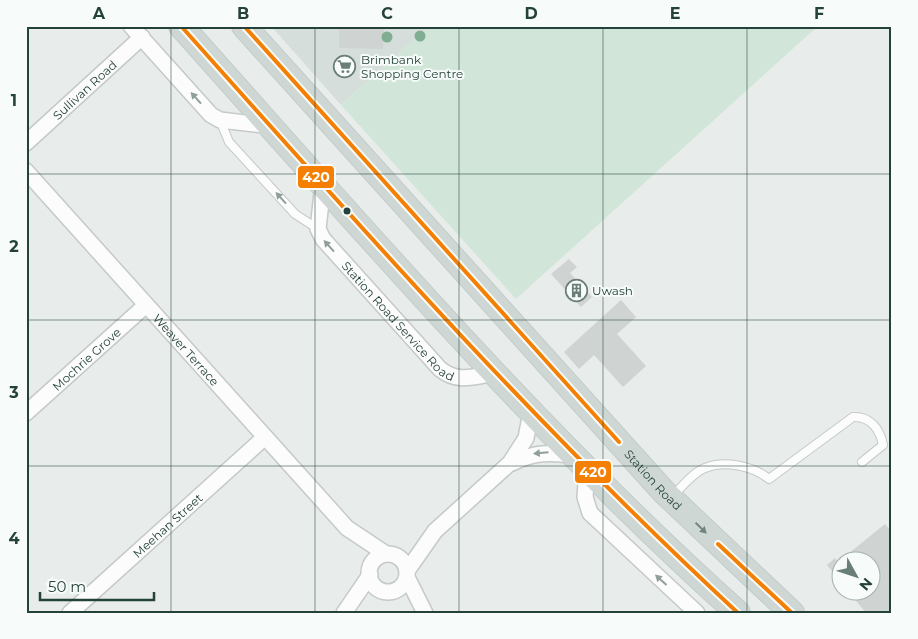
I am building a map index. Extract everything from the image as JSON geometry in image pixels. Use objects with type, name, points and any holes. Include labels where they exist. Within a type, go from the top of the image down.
[{"type":"main road","points":[[181,26],[494,374],[580,463],[670,551],[738,613]]},
{"type":"main road","name":"Station Road","points":[[244,26],[671,499],[792,613]]},
{"type":"street","name":"Station Road Service Road","points":[[136,32],[211,115],[220,120]]},
{"type":"street","name":"Sullivan Road","points":[[26,142],[136,32]]},
{"type":"street","points":[[220,120],[271,126]]},
{"type":"street","name":"Weaver Terrace","points":[[26,171],[347,528],[370,572]]},
{"type":"street","points":[[318,229],[322,184]]},
{"type":"street","name":"Station Road Service Road","points":[[318,229],[322,239],[440,369],[449,376],[461,379],[494,374]]},
{"type":"street","name":"Mochrie Grove","points":[[26,413],[146,305]]},
{"type":"street","points":[[345,613],[401,587],[407,574],[435,531],[510,463],[526,438],[531,412]]},
{"type":"street","name":"Meehan Street","points":[[70,613],[266,437]]},
{"type":"street","points":[[510,463],[529,454],[545,452],[580,463],[590,513],[697,613]]},
{"type":"street","name":"Weaver Terrace","points":[[347,528],[389,554]]},
{"type":"street","points":[[345,613],[376,559],[435,531]]},
{"type":"street","points":[[389,554],[402,560],[425,613]]},
{"type":"street","points":[[370,572],[374,586],[421,613]]},
{"type":"lane","name":"Station Road Service Road","points":[[220,120],[223,132],[236,149],[295,214],[318,229]]},
{"type":"lane","points":[[671,499],[698,472],[714,466],[736,465],[751,468],[769,479],[853,417],[860,417],[873,424],[881,436],[883,445],[862,462]]},
{"type":"shaded area","name":"Brimbank Shopping Centre","points":[[271,26],[429,26],[341,105]]},
{"type":"green space","points":[[429,26],[818,26],[516,299],[341,105]]},
{"type":"building","points":[[339,26],[384,27],[383,49],[339,48]]},
{"type":"building","name":"Uwash","points":[[569,259],[577,267],[570,273],[592,297],[581,307],[551,274]]},
{"type":"building","points":[[621,300],[636,317],[617,334],[646,366],[623,387],[594,355],[579,369],[564,352]]},
{"type":"building","points":[[885,524],[892,532],[892,613],[866,613],[857,602],[880,602],[880,552],[850,552]]},
{"type":"transit line","name":"420","points":[[181,26],[384,252],[522,400],[592,472],[738,613]]},
{"type":"transit line","name":"420","points":[[244,26],[619,442]]},
{"type":"transit line","name":"420","points":[[718,544],[792,613]]},
{"type":"place","name":"Brimbank Shopping Centre","points":[[345,66]]},
{"type":"place","name":"Uwash","points":[[576,290]]}]
